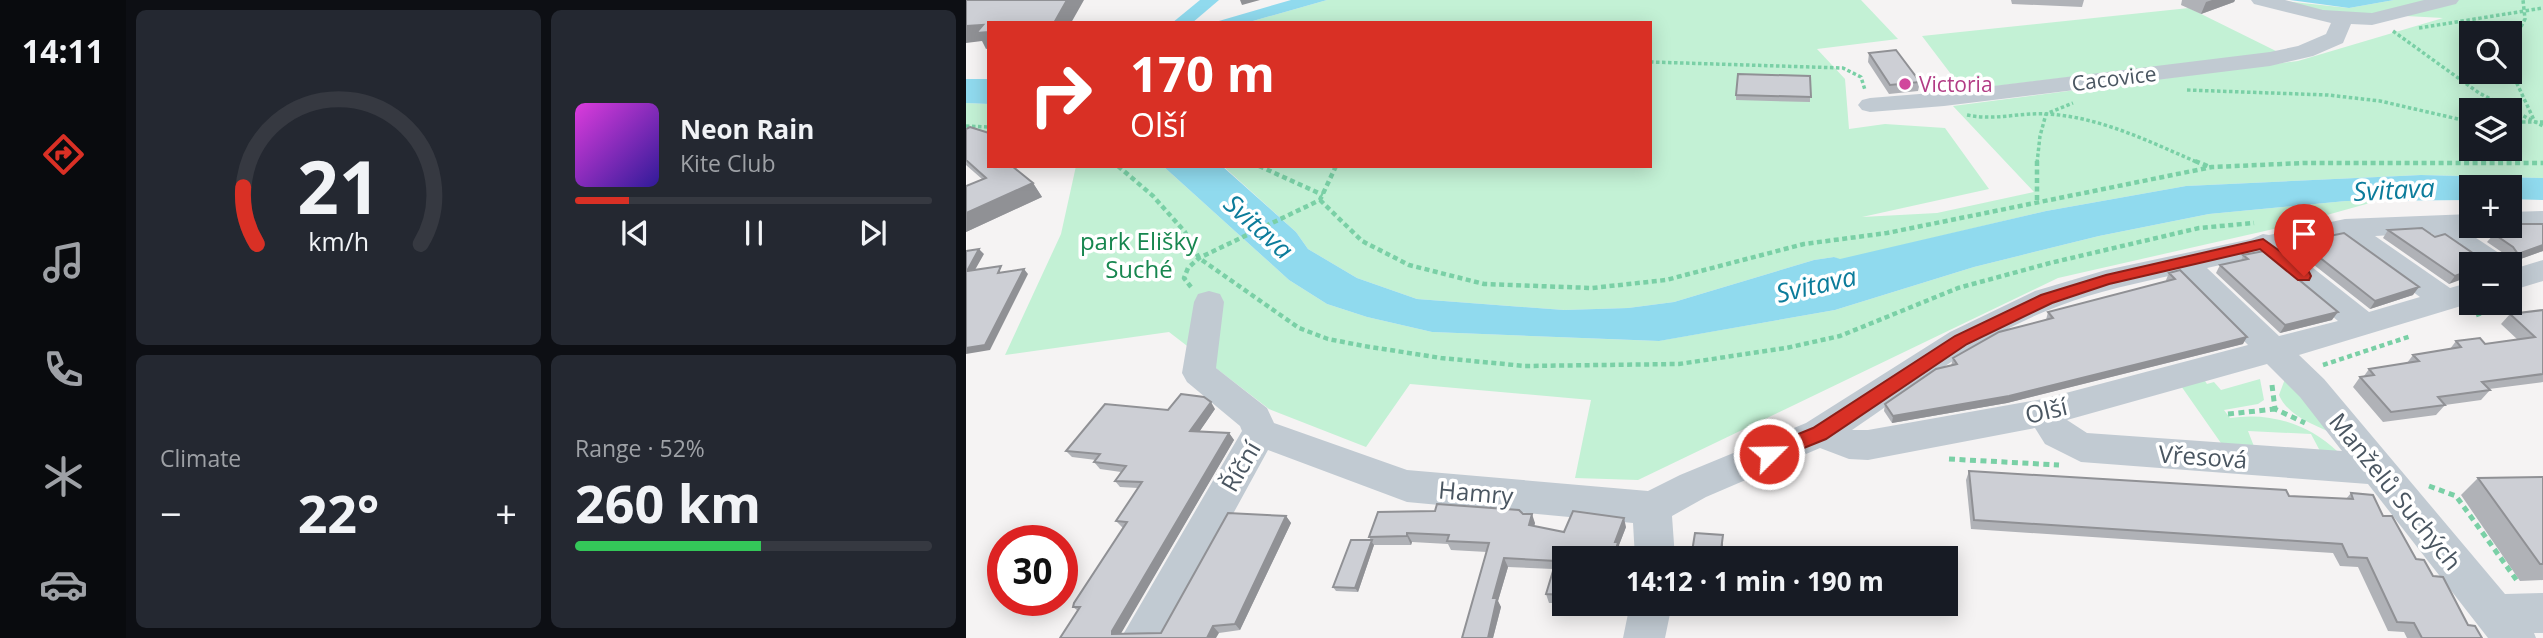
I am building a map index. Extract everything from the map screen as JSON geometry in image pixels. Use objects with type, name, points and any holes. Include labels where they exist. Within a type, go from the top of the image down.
[{"type":"street","points":[[2261,0],[2343,19],[2372,19],[2449,0]]},
{"type":"street","name":"Cacovice","points":[[1870,105],[2105,83],[2260,61],[2305,51],[2335,38],[2343,19]]},
{"type":"street","points":[[2522,221],[2543,220]]},
{"type":"street","points":[[1655,546],[1652,508],[1693,486],[1819,433],[1961,340],[2046,299],[2106,280],[2183,262],[2265,232],[2459,223]]},
{"type":"street","points":[[2436,224],[2479,252]]},
{"type":"street","points":[[2345,228],[2459,302]]},
{"type":"street","points":[[2265,232],[2364,325]]},
{"type":"street","points":[[2183,262],[2282,360]]},
{"type":"street","name":"Říční","points":[[1142,638],[1260,432],[1255,418],[1199,373],[1209,302]]},
{"type":"street","name":"Olší","points":[[1819,433],[1849,444],[1868,444],[2043,413],[2282,360],[2364,325],[2459,303]]},
{"type":"street","name":"Manželů Suchých","points":[[2282,360],[2312,387],[2506,626]]},
{"type":"street","name":"Vřesová","points":[[2043,413],[2058,434],[2081,447],[2377,469]]},
{"type":"street","name":"Hamry","points":[[1260,432],[1407,486],[1652,508]]},
{"type":"street","points":[[2506,626],[2543,613]]},
{"type":"street","points":[[1644,638],[1649,616]]},
{"type":"path","points":[[2522,30],[2526,9],[2523,0]]},
{"type":"path","points":[[2394,32],[2543,8]]},
{"type":"path","points":[[2372,19],[2479,93],[2543,124]]},
{"type":"path","points":[[1652,62],[1843,68],[1861,77],[1870,105]]},
{"type":"path","points":[[2037,202],[2036,151],[2046,114],[2105,83]]},
{"type":"path","points":[[2516,84],[2535,121]]},
{"type":"path","points":[[2176,90],[2328,94],[2381,101],[2459,119]]},
{"type":"path","points":[[1944,99],[1951,108],[1973,118],[2046,114],[2095,120],[2212,167]]},
{"type":"path","points":[[2522,122],[2535,121]]},
{"type":"path","points":[[966,126],[987,127]]},
{"type":"path","points":[[1263,168],[1322,197],[1362,241],[1409,265],[1484,284],[1592,288],[1666,281],[1804,244],[1887,233],[2212,167],[2328,162],[2543,163]]},
{"type":"path","points":[[1120,168],[1153,196],[1185,232],[1199,258],[1299,328],[1328,338],[1441,358],[1508,365],[1655,365],[1732,356],[1840,337],[1894,312],[1985,281],[2199,228],[2265,232]]},
{"type":"path","points":[[1199,258],[1322,197],[1335,168]]},
{"type":"path","points":[[2275,409],[2271,388],[2273,380],[2283,374],[2282,360],[2334,362],[2413,336]]},
{"type":"path","points":[[2228,414],[2275,409],[2315,430]]},
{"type":"path","points":[[1935,458],[2072,466]]},
{"type":"green space","points":[[1327,0],[1861,0],[1898,39],[1817,49],[1845,79],[1849,129],[1885,124],[1945,128],[1989,189],[1862,217],[1937,213],[2034,192],[1953,106],[2298,61],[2443,18],[2313,11],[2275,0],[2349,8],[2394,0],[2543,0],[2543,178],[2522,177],[2522,175],[2421,175],[2186,186],[2046,211],[1840,260],[1834,257],[1814,260],[1674,302],[1628,308],[1564,310],[1417,299],[1357,278],[1308,249],[1296,232],[1225,168],[1652,168],[1652,21],[1253,21]]},
{"type":"green space","points":[[2189,8],[2278,52],[1963,90],[1922,36]]},
{"type":"green space","points":[[966,103],[987,104],[987,141],[966,138]]},
{"type":"green space","name":"park Elišky Suché","points":[[1076,168],[1165,168],[1289,280],[1327,304],[1367,317],[1432,332],[1658,341],[1835,310],[1974,267],[2099,236],[2209,214],[2346,201],[2377,201],[2291,225],[2058,278],[1638,480],[1575,478],[1591,400],[1410,384],[1366,447],[1269,409],[1169,332],[1005,355],[1061,234]]},
{"type":"green space","points":[[2203,378],[2207,384],[2214,382],[2221,390],[2260,379],[2264,400],[2258,404],[2224,410],[2230,418],[2259,417],[2287,422],[2314,433],[2337,451],[2320,451],[2311,434],[2248,431],[2255,449],[2223,446],[2179,383]]},
{"type":"green space","points":[[2285,379],[2338,436],[2289,410],[2279,395]]},
{"type":"water","points":[[1291,0],[1327,0],[1253,21],[1219,21]]},
{"type":"water","points":[[2290,0],[2394,0],[2349,8]]},
{"type":"water","points":[[966,79],[987,79],[987,104],[966,103]]},
{"type":"water","name":"Svitava","points":[[1165,168],[1224,168],[1296,232],[1308,249],[1357,278],[1417,299],[1564,310],[1628,308],[1674,302],[1814,260],[1834,257],[1840,259],[2046,211],[2186,186],[2421,175],[2459,176],[2459,200],[2346,201],[2209,214],[2099,236],[1974,267],[1835,310],[1659,341],[1432,332],[1367,317],[1327,304],[1289,280]]},
{"type":"water","points":[[2522,177],[2543,178],[2543,200],[2522,199]]},
{"type":"building","points":[[966,0],[1067,0],[1055,21],[987,21],[987,32],[976,33],[983,25],[966,26]]},
{"type":"building","points":[[1896,50],[1920,82],[1890,85],[1869,53]]},
{"type":"building","points":[[1738,74],[1810,76],[1811,97],[1736,95]]},
{"type":"building","points":[[970,127],[987,132],[987,168],[1014,168],[1033,183],[966,213],[966,186],[986,178],[966,160],[966,129]]},
{"type":"building","points":[[2522,224],[2543,224],[2543,245],[2522,253],[2517,252],[2500,238],[2522,238]]},
{"type":"building","points":[[2422,228],[2435,237],[2445,234],[2471,252],[2459,252],[2459,274],[2455,276],[2388,230]]},
{"type":"building","points":[[2344,233],[2419,287],[2375,301],[2300,242]]},
{"type":"building","points":[[979,249],[967,271],[1001,266],[998,273],[1024,269],[985,345],[966,348],[966,251]]},
{"type":"building","points":[[2264,251],[2338,312],[2285,325],[2220,265],[2248,259],[2243,255]]},
{"type":"building","points":[[2180,270],[2247,337],[2009,396],[1893,416],[1885,404],[1936,369],[1957,364],[1953,358],[1999,332],[2053,318],[2048,312],[2175,279],[2169,273]]},
{"type":"building","points":[[2543,310],[2543,374],[2482,382],[2490,390],[2438,397],[2445,405],[2391,412],[2360,377],[2374,375],[2369,369],[2419,361],[2413,355],[2461,347],[2456,341],[2480,338],[2485,344],[2535,337],[2511,315],[2522,315],[2522,313]]},
{"type":"building","points":[[1181,394],[1204,397],[1211,402],[1190,431],[1229,433],[1112,634],[1161,633],[1228,513],[1286,516],[1235,624],[1213,626],[1207,638],[1060,638],[1074,616],[1078,616],[1078,597],[1127,522],[1116,521],[1142,482],[1115,481],[1126,466],[1094,462],[1100,454],[1066,451],[1105,404],[1168,410]]},
{"type":"building","points":[[1969,471],[2286,490],[2289,496],[2353,499],[2351,493],[2373,495],[2383,516],[2392,516],[2416,559],[2424,560],[2433,576],[2443,577],[2468,625],[2475,626],[2482,638],[2422,638],[2414,623],[2397,622],[2367,558],[2348,557],[2342,544],[1974,520]]},
{"type":"building","points":[[2543,477],[2543,564],[2540,564],[2478,478]]},
{"type":"building","points":[[1437,504],[1519,510],[1523,514],[1532,514],[1529,525],[1564,532],[1573,511],[1624,518],[1615,542],[1618,542],[1617,546],[1552,546],[1552,561],[1504,558],[1493,598],[1497,598],[1488,638],[1462,638],[1489,543],[1447,541],[1449,535],[1407,533],[1407,536],[1369,537],[1378,512],[1435,511]]},
{"type":"building","points":[[1695,533],[1723,535],[1722,546],[1693,546]]},
{"type":"building","points":[[1351,540],[1372,540],[1355,588],[1333,587]]},
{"type":"building","points":[[1552,574],[1552,594],[1546,594]]},
{"type":"waterway","points":[[1184,21],[1211,0]]},
{"type":"place","name":"Victoria","points":[[1905,84]]},
{"type":"route","points":[[1769,454],[1819,433],[1961,340],[2046,299],[2106,280],[2263,243],[2304,276]]}]
